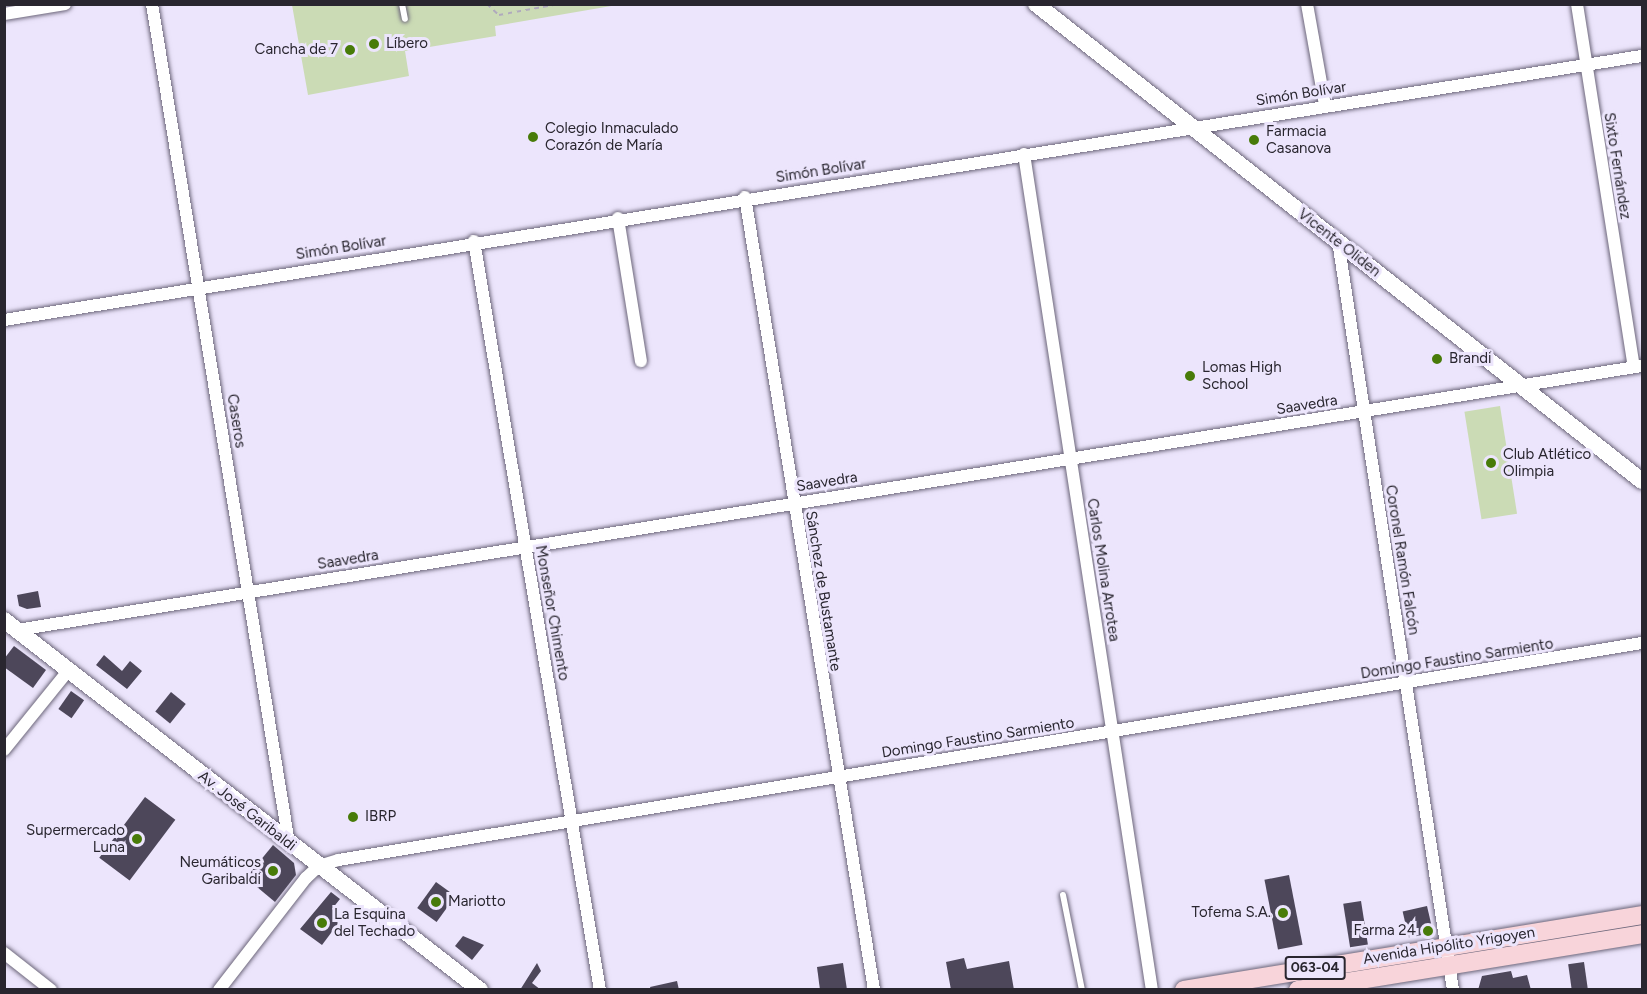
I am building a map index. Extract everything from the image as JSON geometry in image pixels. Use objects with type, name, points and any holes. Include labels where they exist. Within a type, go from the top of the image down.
[{"type":"main road","name":"Avenida Hipólito Yrigoyen","points":[[1184,990],[1642,915]]},
{"type":"main road","name":"Avenida Hipólito Yrigoyen","points":[[1298,990],[1642,934]]},
{"type":"street","points":[[4,14],[64,4]]},
{"type":"street","name":"Caseros","points":[[152,4],[289,843]]},
{"type":"street","name":"Vicente Oliden","points":[[1036,4],[1642,481]]},
{"type":"street","points":[[1307,4],[1325,105]]},
{"type":"street","name":"Sixto Fernández","points":[[1576,4],[1638,367]]},
{"type":"street","name":"Simón Bolívar","points":[[4,320],[745,197],[1642,56]]},
{"type":"street","name":"Carlos Molina Arrotea","points":[[1024,154],[1152,990]]},
{"type":"street","name":"Sánchez de Bustamante","points":[[745,197],[874,990]]},
{"type":"street","points":[[618,218],[641,361]]},
{"type":"street","name":"Monseñor Chimento","points":[[474,241],[600,990]]},
{"type":"street","name":"Coronel Ramón Falcón","points":[[1338,241],[1453,990]]},
{"type":"street","name":"Saavedra","points":[[11,625],[525,548],[793,502],[1638,367]]},
{"type":"street","name":"Av. José Garibaldi","points":[[11,625],[480,990]]},
{"type":"street","name":"Domingo Faustino Sarmiento","points":[[318,866],[572,819],[1642,644]]},
{"type":"street","points":[[4,750],[68,671]]},
{"type":"street","points":[[219,990],[318,866]]},
{"type":"street","points":[[4,953],[51,990]]},
{"type":"lane","points":[[402,4],[405,19]]},
{"type":"lane","points":[[1063,895],[1082,990]]},
{"type":"path","points":[[487,4],[499,15],[559,4]]},
{"type":"green space","name":"Líbero","points":[[292,5],[617,5],[495,26],[496,36],[405,51],[409,76],[308,95]]},
{"type":"green space","name":"Club Atlético Olimpia","points":[[1500,406],[1517,514],[1481,519],[1464,412]]},
{"type":"building","points":[[38,591],[41,607],[27,609],[19,606],[17,595]]},
{"type":"building","points":[[14,646],[46,670],[33,688],[4,667],[4,659]]},
{"type":"building","points":[[104,655],[122,671],[130,661],[142,671],[127,689],[96,665]]},
{"type":"building","points":[[71,691],[84,700],[71,718],[58,709]]},
{"type":"building","points":[[171,692],[186,704],[170,723],[155,711]]},
{"type":"building","name":"Supermercado Luna","points":[[145,797],[175,820],[130,881],[99,858]]},
{"type":"building","name":"Neumáticos Garibaldi","points":[[273,845],[294,863],[296,875],[275,902],[246,878]]},
{"type":"building","name":"Tofema S.A.","points":[[1289,875],[1303,945],[1278,949],[1264,880]]},
{"type":"building","name":"Mariotto","points":[[436,882],[455,896],[437,922],[417,908]]},
{"type":"building","name":"La Esquina del Techado","points":[[331,892],[340,899],[332,909],[343,917],[322,945],[300,929]]},
{"type":"building","points":[[1361,901],[1368,944],[1350,947],[1343,904]]},
{"type":"building","points":[[1427,906],[1433,932],[1409,938],[1403,912]]},
{"type":"building","points":[[463,936],[484,945],[472,960],[455,946]]},
{"type":"building","points":[[964,958],[967,969],[1009,961],[1014,990],[951,990],[946,962]]},
{"type":"building","points":[[1584,962],[1588,990],[1572,990],[1568,964]]},
{"type":"building","points":[[537,963],[541,971],[532,983],[541,990],[520,990]]},
{"type":"building","points":[[843,963],[847,990],[820,990],[817,967]]},
{"type":"building","points":[[1511,971],[1513,978],[1527,975],[1531,990],[1478,990],[1482,976]]},
{"type":"building","points":[[677,981],[679,990],[651,990],[650,987]]},
{"type":"place","name":"Líbero","points":[[374,44]]},
{"type":"place","name":"Cancha de 7","points":[[350,50]]},
{"type":"place","name":"Colegio Inmaculado Corazón de María","points":[[533,137]]},
{"type":"place","name":"Farmacia Casanova","points":[[1254,140]]},
{"type":"place","name":"Brandi","points":[[1437,359]]},
{"type":"place","name":"Lomas High School","points":[[1190,376]]},
{"type":"place","name":"Club Atlético Olimpia","points":[[1491,463]]},
{"type":"place","name":"IBRP","points":[[353,817]]},
{"type":"place","name":"Supermercado Luna","points":[[137,839]]},
{"type":"place","name":"Neumáticos Garibaldi","points":[[273,871]]},
{"type":"place","name":"Mariotto","points":[[436,902]]},
{"type":"place","name":"Tofema S.A.","points":[[1283,913]]},
{"type":"place","name":"La Esquina del Techado","points":[[322,923]]},
{"type":"place","name":"Farma 24","points":[[1428,931]]}]
